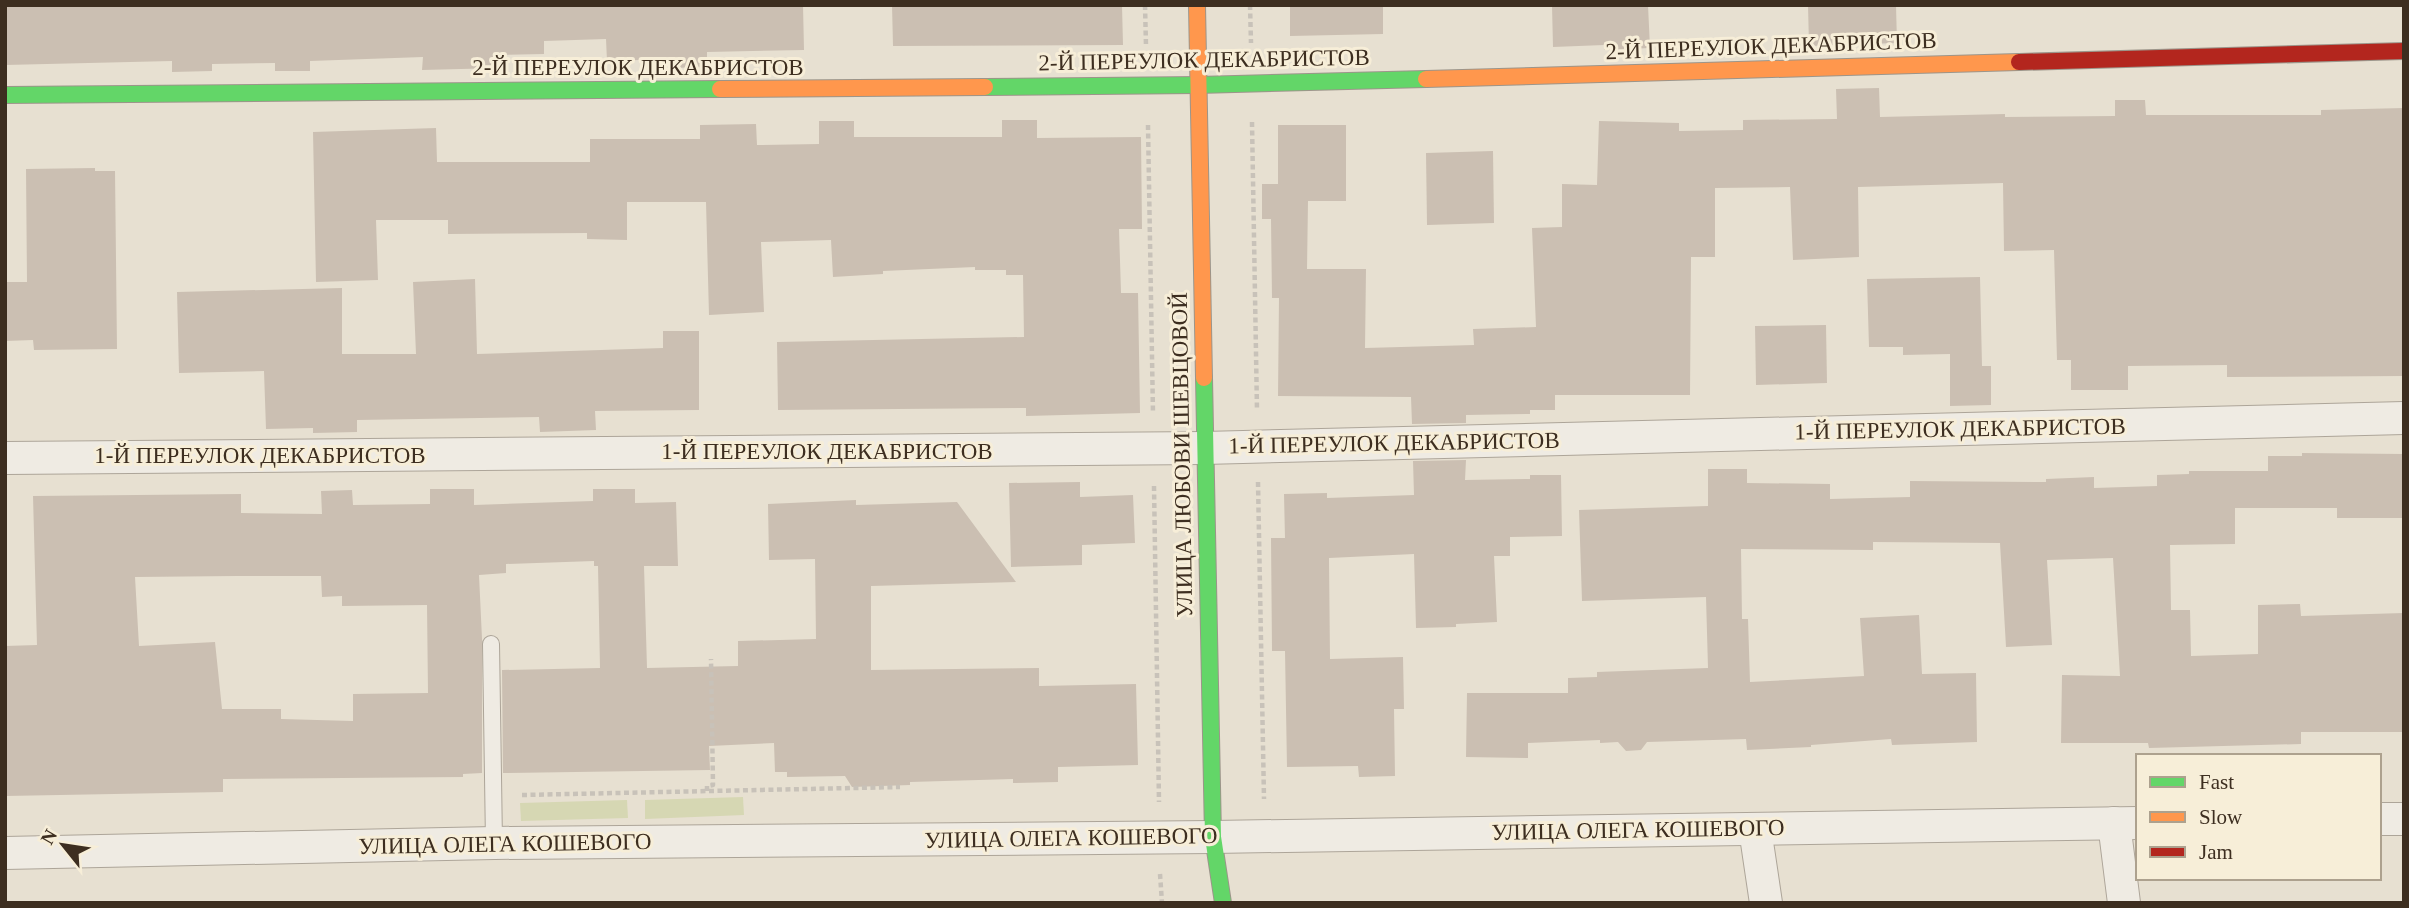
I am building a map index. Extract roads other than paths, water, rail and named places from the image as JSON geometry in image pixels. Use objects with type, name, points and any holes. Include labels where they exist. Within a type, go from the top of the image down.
[{"type":"street","name":"УЛИЦА ЛЮБОВИ ШЕВЦОВОЙ","points":[[1197,5],[1213,837],[1223,903]]},
{"type":"street","name":"2-Й ПЕРЕУЛОК ДЕКАБРИСТОВ","points":[[5,95],[1198,85],[2404,51]]},
{"type":"street","name":"1-Й ПЕРЕУЛОК ДЕКАБРИСТОВ","points":[[5,458],[1204,448],[2404,418]]},
{"type":"street","points":[[2381,820],[2404,819]]},
{"type":"street","name":"УЛИЦА ОЛЕГА КОШЕВОГО","points":[[5,853],[2126,823]]},
{"type":"street","points":[[2124,903],[2126,823]]},
{"type":"street","points":[[1755,829],[1766,903]]},
{"type":"lane","points":[[491,644],[494,844]]}]
